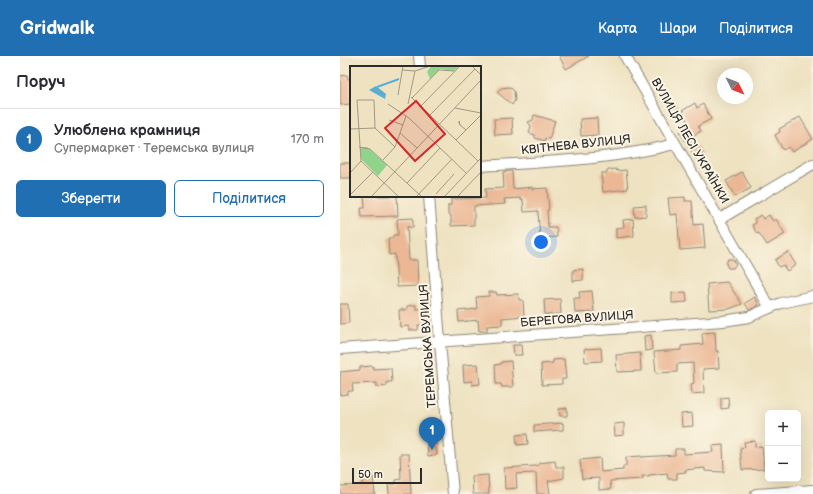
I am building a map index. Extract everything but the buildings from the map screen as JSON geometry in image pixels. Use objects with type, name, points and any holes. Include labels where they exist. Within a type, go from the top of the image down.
[{"type":"street","points":[[419,56],[420,66]]},
{"type":"street","name":"ВУЛИЦЯ ЛЕСІ УКРАЇНКИ","points":[[625,56],[770,308]]},
{"type":"street","name":"КВІТНЕВА ВУЛИЦЯ","points":[[481,166],[593,158],[675,144]]},
{"type":"street","name":"ВУЛИЦЯ ЛЕСІ УКРАЇНКИ","points":[[720,219],[813,164]]},
{"type":"street","name":"ТЕРЕМСЬКА ВУЛИЦЯ","points":[[429,197],[453,494]]},
{"type":"street","name":"БЕРЕГОВА ВУЛИЦЯ","points":[[340,349],[723,321],[749,317],[781,304],[813,296]]},
{"type":"street","points":[[756,494],[813,490]]},
{"type":"place","name":"Улюблена крамниця","points":[[432,450]]}]
